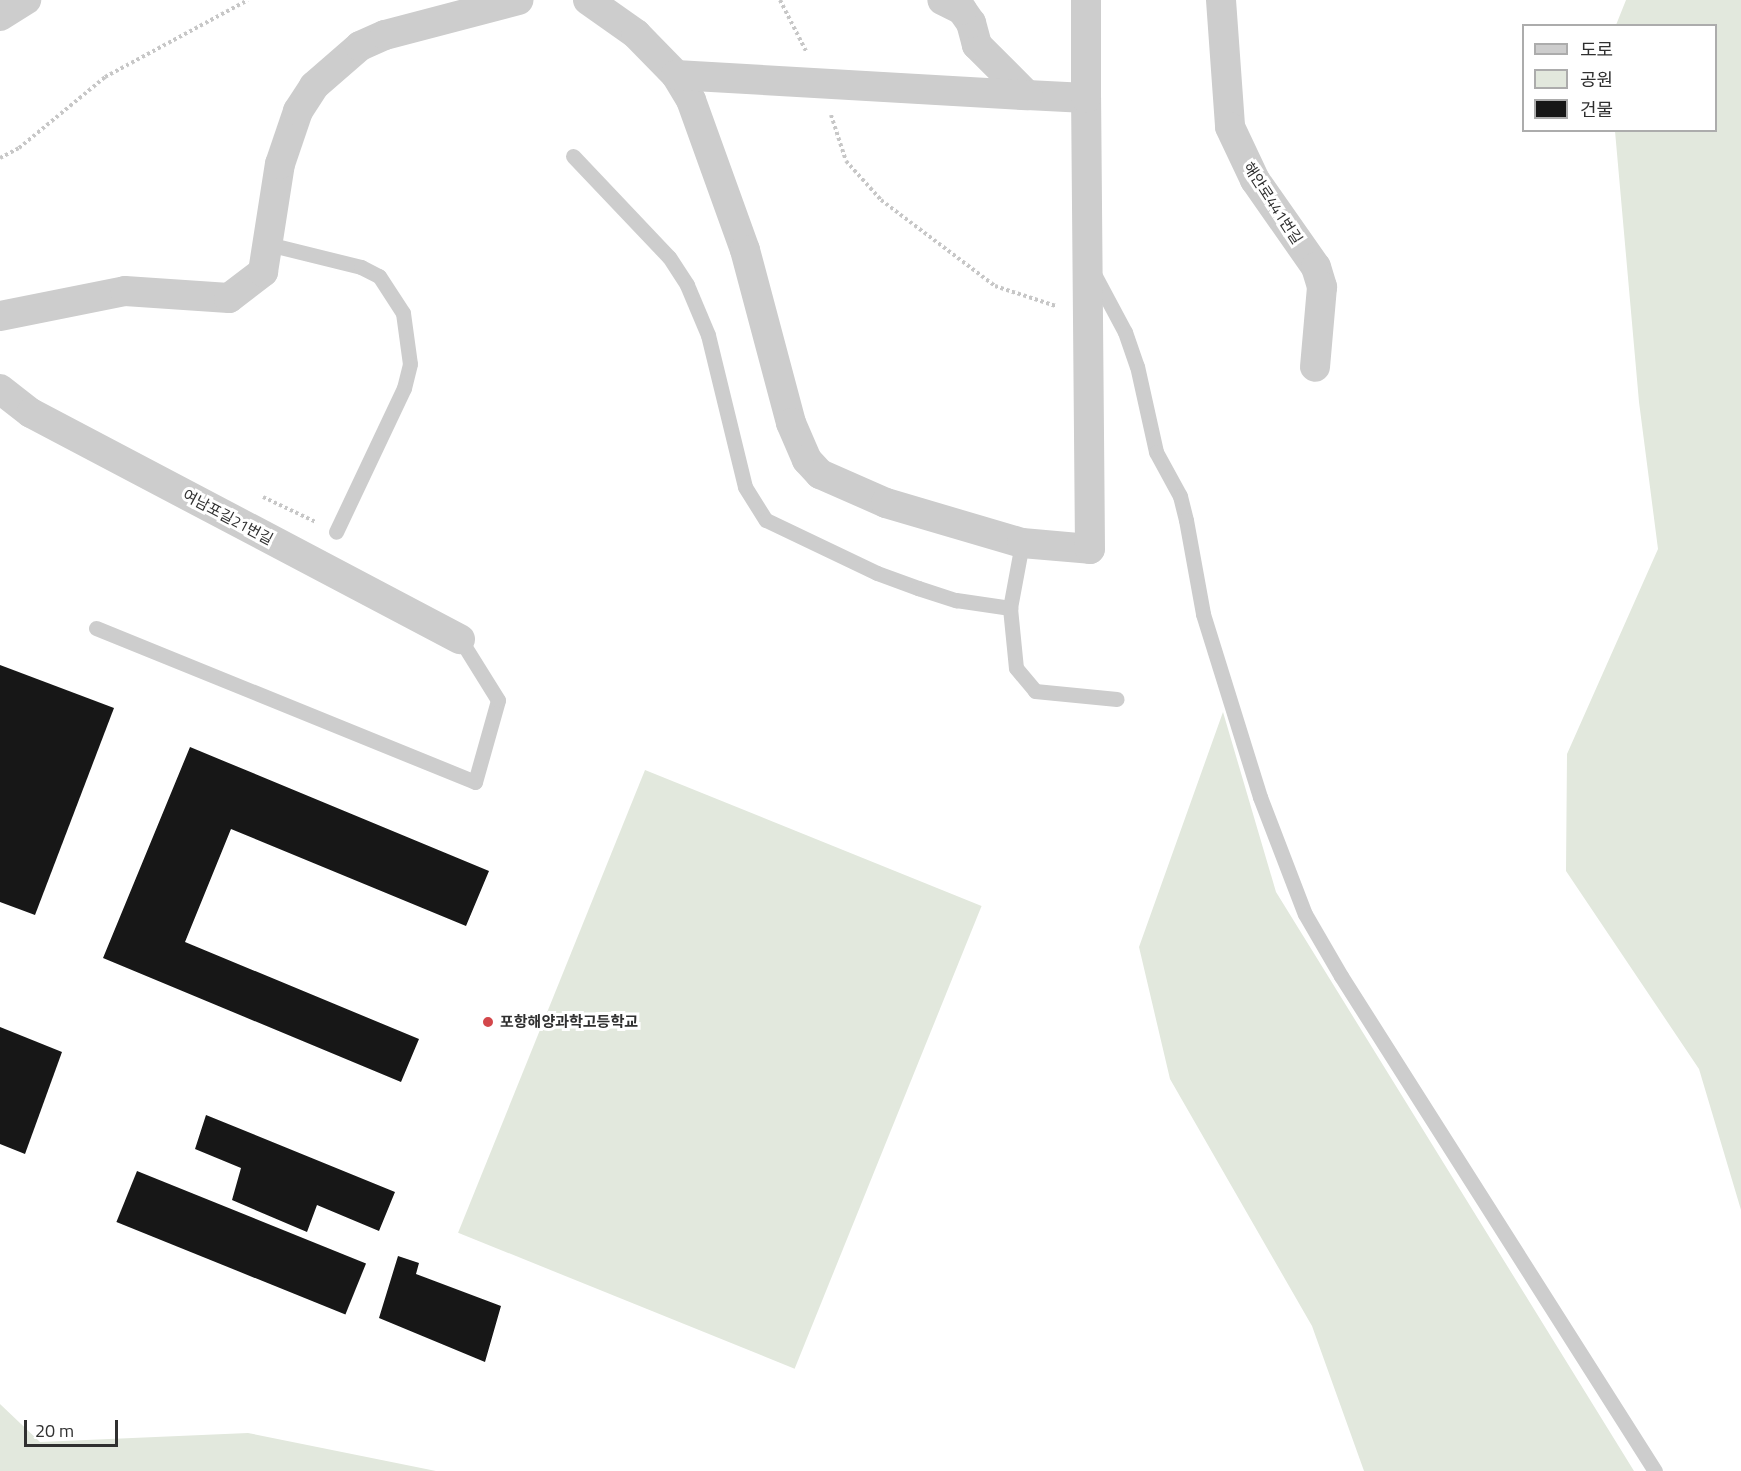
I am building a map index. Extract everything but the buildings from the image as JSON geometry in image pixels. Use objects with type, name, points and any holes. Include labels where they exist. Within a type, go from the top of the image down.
[{"type":"street","points":[[0,16],[26,0]]},
{"type":"street","points":[[0,316],[125,291],[229,298],[263,272],[287,137],[314,86],[336,64],[360,46],[416,24],[518,0]]},
{"type":"street","points":[[588,0],[636,34],[676,75],[704,129],[746,250],[791,423],[807,460],[820,474],[858,493],[1022,543],[1090,549],[1086,0]]},
{"type":"street","points":[[942,0],[962,10],[971,23],[977,45],[1027,95]]},
{"type":"street","name":"해안로441번길","points":[[1221,0],[1230,127],[1255,180],[1316,267],[1322,287],[1315,368]]},
{"type":"street","points":[[676,75],[1086,98]]},
{"type":"street","name":"여남포길21번길","points":[[0,389],[31,413],[460,639]]},
{"type":"lane","points":[[573,156],[669,257],[687,285],[708,335],[746,487],[766,520],[833,554],[918,588],[956,600],[1010,608]]},
{"type":"lane","points":[[268,244],[333,258],[370,271],[392,290],[403,313],[410,364],[404,388],[336,532]]},
{"type":"lane","points":[[1087,260],[1125,332],[1137,366],[1156,452],[1180,496],[1203,614],[1260,797],[1305,914],[1341,976],[1655,1471]]},
{"type":"lane","points":[[1022,543],[1010,608],[1016,668],[1035,691],[1117,699]]},
{"type":"lane","points":[[96,628],[475,782],[498,699],[460,639]]},
{"type":"path","points":[[0,158],[19,148],[105,77],[248,0]]},
{"type":"path","points":[[780,0],[822,84],[846,161],[881,200],[995,286],[1024,298],[1088,314]]},
{"type":"green space","points":[[1626,0],[1741,0],[1741,1210],[1699,1069],[1566,871],[1567,754],[1658,549],[1639,402],[1615,132],[1717,132],[1717,24],[1616,24]]},
{"type":"green space","points":[[1223,712],[1276,892],[1634,1471],[1364,1471],[1312,1326],[1170,1079],[1139,947]]},
{"type":"green space","points":[[645,770],[982,906],[795,1369],[458,1233]]},
{"type":"green space","points":[[0,1404],[40,1442],[248,1433],[436,1471],[0,1471]]},
{"type":"place","name":"포항해양과학고등학교","points":[[488,1022]]}]
